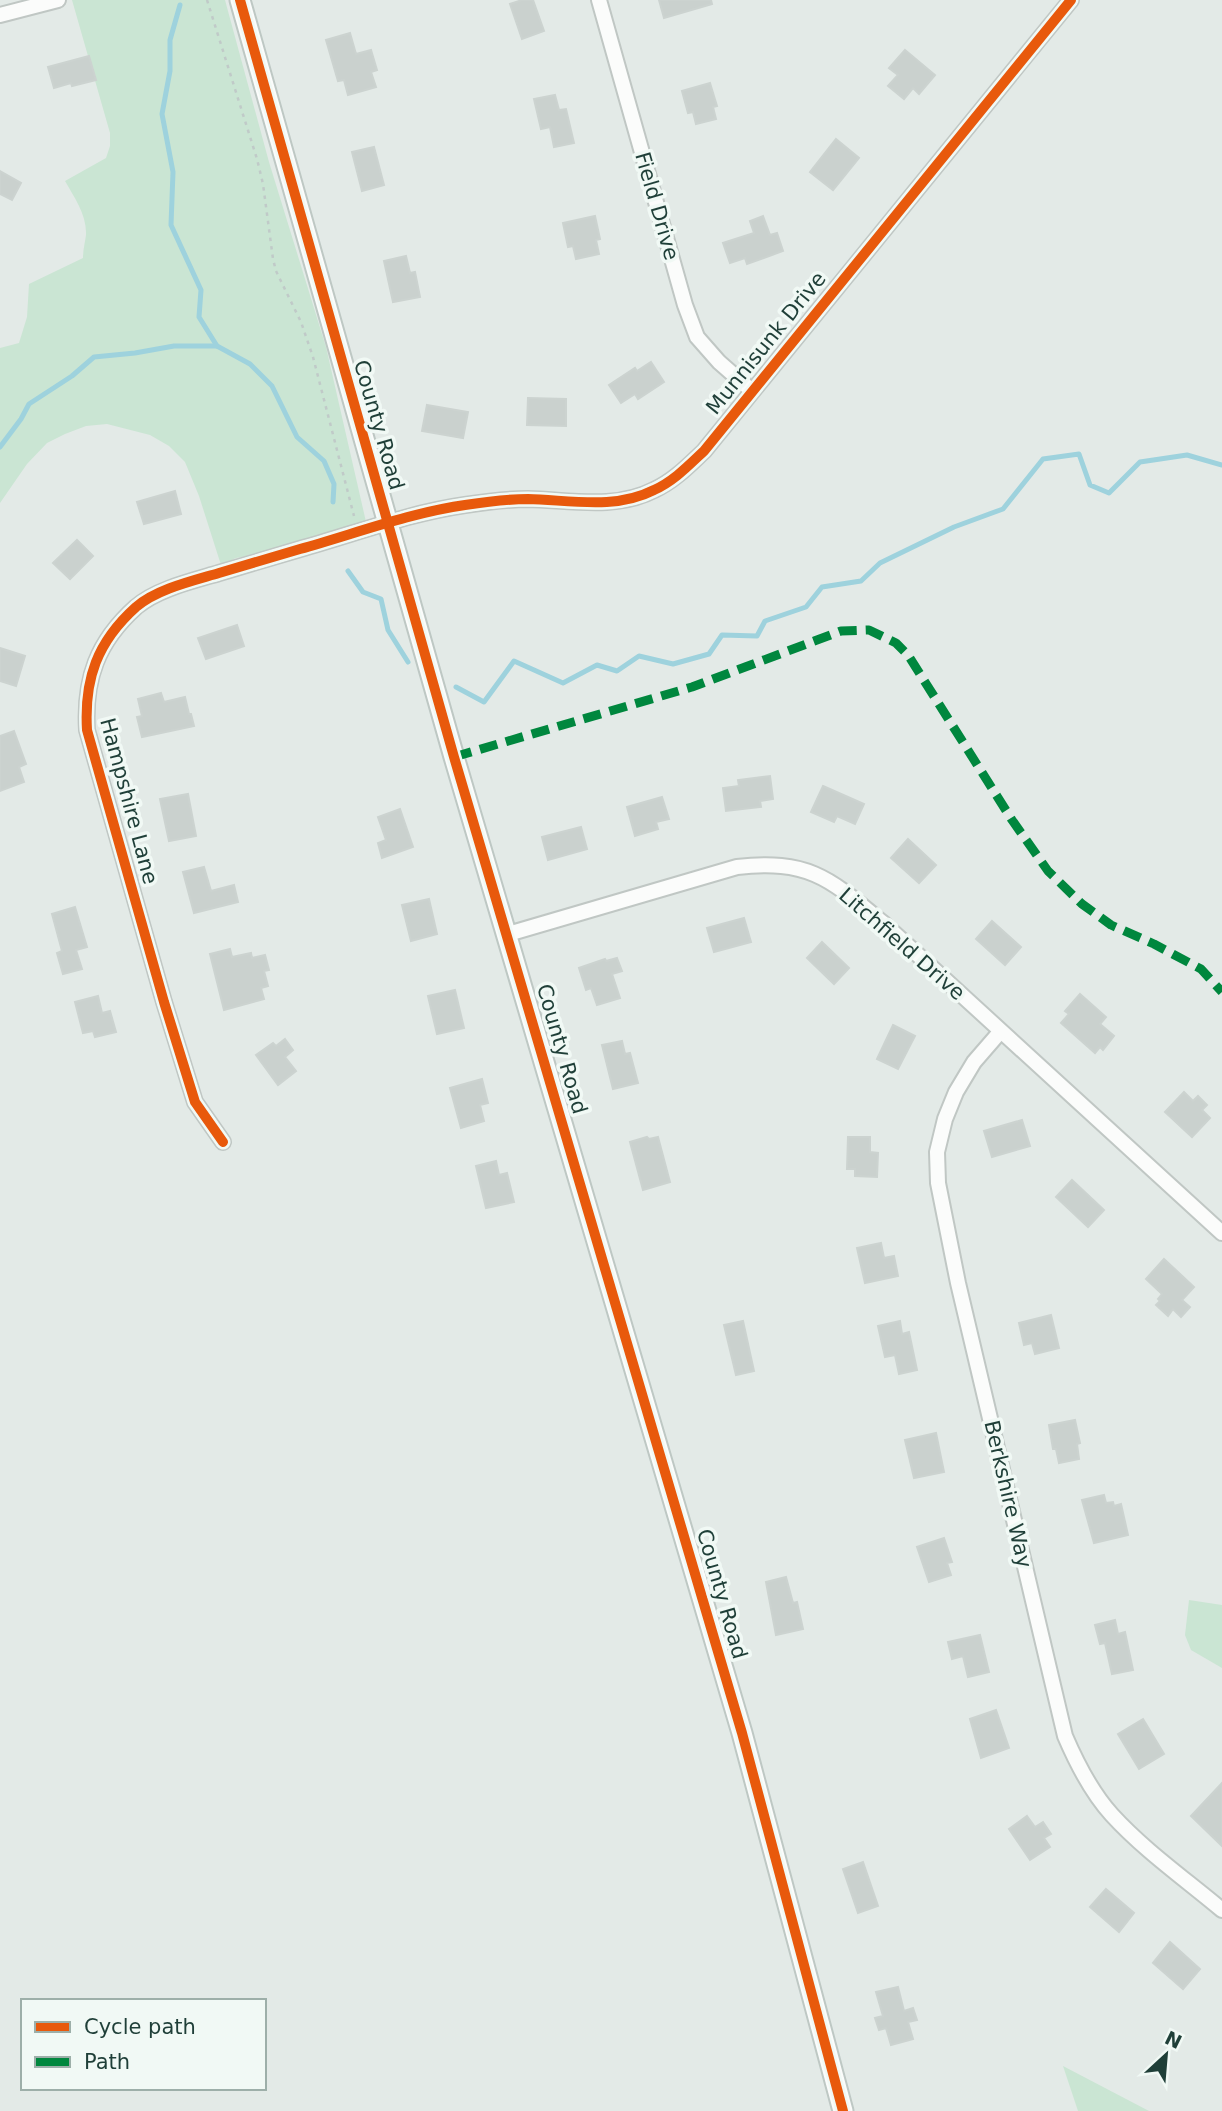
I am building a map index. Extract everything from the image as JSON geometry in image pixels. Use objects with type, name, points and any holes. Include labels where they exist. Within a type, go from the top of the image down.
[{"type":"street","points":[[0,15],[58,0]]},
{"type":"street","name":"County Road","points":[[240,0],[454,757],[743,1733],[843,2111]]},
{"type":"street","name":"Field Drive","points":[[599,0],[685,305],[697,337],[719,362],[752,391]]},
{"type":"street","name":"Munnisunk Drive","points":[[387,523],[463,506],[527,499],[586,503],[622,500],[653,491],[679,475],[704,451],[1063,3]]},
{"type":"street","name":"Hampshire Lane","points":[[223,1142],[195,1102],[164,1002],[87,730],[85,705],[88,683],[97,656],[111,632],[138,605],[176,585],[387,523]]},
{"type":"street","name":"Litchfield Drive","points":[[508,934],[737,867],[766,864],[803,869],[844,891],[883,923],[1222,1233]]},
{"type":"street","name":"Berkshire Way","points":[[1000,1032],[974,1062],[956,1092],[945,1119],[937,1152],[938,1183],[958,1283],[1065,1737],[1078,1766],[1111,1814],[1222,1910]]},
{"type":"path","points":[[206,0],[257,159],[273,260],[301,322],[313,357],[359,533]]},
{"type":"green space","points":[[72,0],[225,0],[269,162],[326,347],[369,535],[236,558],[221,565],[185,462],[169,446],[150,435],[107,424],[86,426],[47,443],[27,464],[0,503],[0,348],[19,343],[27,317],[29,284],[83,258],[86,228],[79,206],[65,181],[106,158],[110,146],[110,133]]},
{"type":"green space","points":[[1189,1600],[1222,1605],[1222,1668],[1191,1650],[1185,1635]]},
{"type":"green space","points":[[1063,2066],[1149,2111],[1078,2111]]},
{"type":"building","points":[[533,0],[544,31],[522,39],[510,4]]},
{"type":"building","points":[[659,0],[711,0],[712,4],[664,18]]},
{"type":"building","points":[[350,33],[356,54],[371,50],[377,70],[371,72],[376,87],[348,95],[344,80],[338,81],[326,40]]},
{"type":"building","points":[[905,50],[935,75],[919,94],[913,88],[904,99],[888,86],[898,75],[889,68]]},
{"type":"building","points":[[89,56],[96,80],[54,88],[48,67]]},
{"type":"building","points":[[710,83],[717,106],[713,107],[716,119],[696,124],[693,112],[688,113],[682,91]]},
{"type":"building","points":[[555,95],[559,110],[566,109],[574,143],[554,147],[550,127],[541,129],[534,99]]},
{"type":"building","points":[[836,139],[859,158],[833,190],[810,172]]},
{"type":"building","points":[[374,147],[384,185],[362,191],[352,152]]},
{"type":"building","points":[[0,171],[21,183],[12,200],[0,194]]},
{"type":"building","points":[[595,216],[600,239],[596,240],[599,254],[576,259],[573,246],[568,247],[563,223]]},
{"type":"building","points":[[763,216],[770,235],[777,233],[783,251],[747,264],[745,258],[730,263],[723,243],[754,233],[750,221]]},
{"type":"building","points":[[406,256],[410,273],[415,272],[420,297],[393,302],[384,261]]},
{"type":"building","points":[[651,362],[664,382],[638,399],[635,394],[621,403],[609,385],[635,368],[637,371]]},
{"type":"building","points":[[528,398],[566,399],[566,426],[527,425]]},
{"type":"building","points":[[427,405],[468,412],[463,438],[422,431]]},
{"type":"building","points":[[175,491],[181,514],[144,524],[137,502]]},
{"type":"building","points":[[77,540],[93,556],[70,579],[53,563]]},
{"type":"building","points":[[237,625],[244,646],[206,659],[198,638]]},
{"type":"building","points":[[0,648],[25,656],[16,686],[0,681]]},
{"type":"building","points":[[161,693],[164,702],[185,697],[194,726],[142,737],[137,717],[142,716],[138,699]]},
{"type":"building","points":[[14,731],[26,764],[19,767],[24,782],[0,791],[0,736]]},
{"type":"building","points":[[770,776],[773,799],[760,801],[761,807],[726,811],[723,788],[739,786],[738,780]]},
{"type":"building","points":[[823,786],[864,804],[855,824],[837,816],[834,822],[811,812]]},
{"type":"building","points":[[188,794],[196,836],[169,841],[160,799]]},
{"type":"building","points":[[662,797],[669,819],[656,822],[658,829],[635,836],[627,807]]},
{"type":"building","points":[[400,809],[413,847],[382,858],[378,843],[386,840],[378,817]]},
{"type":"building","points":[[581,827],[587,849],[548,860],[542,837]]},
{"type":"building","points":[[908,839],[936,865],[919,883],[891,858]]},
{"type":"building","points":[[204,867],[211,891],[234,885],[238,902],[194,913],[183,872]]},
{"type":"building","points":[[429,899],[437,934],[411,941],[402,905]]},
{"type":"building","points":[[75,907],[87,947],[76,950],[82,969],[63,974],[57,953],[62,951],[52,914]]},
{"type":"building","points":[[744,918],[751,942],[714,952],[707,928]]},
{"type":"building","points":[[992,921],[1021,947],[1005,965],[976,939]]},
{"type":"building","points":[[822,942],[849,968],[834,984],[807,958]]},
{"type":"building","points":[[230,949],[232,957],[251,953],[252,958],[265,955],[269,970],[264,971],[268,986],[261,988],[264,999],[224,1010],[210,954]]},
{"type":"building","points":[[617,958],[622,971],[612,974],[620,998],[597,1005],[591,988],[586,990],[579,968]]},
{"type":"building","points":[[455,990],[464,1028],[437,1034],[428,996]]},
{"type":"building","points":[[1080,994],[1106,1017],[1100,1024],[1114,1036],[1103,1050],[1100,1047],[1095,1053],[1061,1023],[1069,1014],[1065,1011]]},
{"type":"building","points":[[98,996],[102,1013],[110,1011],[116,1032],[95,1037],[93,1031],[83,1033],[75,1002]]},
{"type":"building","points":[[893,1025],[915,1036],[898,1069],[877,1059]]},
{"type":"building","points":[[285,1039],[293,1050],[285,1057],[296,1071],[278,1085],[256,1055],[273,1043],[276,1046]]},
{"type":"building","points":[[622,1041],[625,1054],[630,1053],[638,1083],[613,1089],[602,1045]]},
{"type":"building","points":[[482,1079],[488,1103],[480,1105],[484,1121],[461,1128],[450,1088]]},
{"type":"building","points":[[1184,1092],[1193,1101],[1198,1096],[1207,1105],[1202,1110],[1210,1118],[1192,1137],[1165,1112]]},
{"type":"building","points":[[1022,1120],[1030,1146],[992,1157],[984,1131]]},
{"type":"building","points":[[658,1137],[670,1182],[643,1190],[630,1142]]},
{"type":"building","points":[[848,1137],[870,1137],[870,1152],[878,1153],[877,1177],[855,1176],[855,1169],[847,1169]]},
{"type":"building","points":[[496,1161],[499,1175],[507,1173],[514,1202],[486,1208],[476,1166]]},
{"type":"building","points":[[1072,1180],[1104,1210],[1088,1227],[1056,1197]]},
{"type":"building","points":[[881,1243],[884,1258],[894,1256],[898,1276],[865,1283],[857,1248]]},
{"type":"building","points":[[1164,1259],[1194,1287],[1182,1300],[1190,1307],[1181,1317],[1173,1309],[1168,1316],[1156,1305],[1162,1294],[1146,1279]]},
{"type":"building","points":[[1051,1315],[1059,1348],[1035,1354],[1032,1343],[1024,1345],[1019,1323]]},
{"type":"building","points":[[743,1321],[754,1371],[736,1375],[724,1325]]},
{"type":"building","points":[[900,1321],[902,1334],[909,1332],[917,1370],[899,1374],[895,1355],[885,1357],[878,1326]]},
{"type":"building","points":[[1075,1420],[1080,1443],[1077,1444],[1079,1459],[1059,1463],[1056,1449],[1053,1449],[1049,1425]]},
{"type":"building","points":[[936,1433],[944,1472],[914,1478],[905,1440]]},
{"type":"building","points":[[1104,1495],[1106,1503],[1113,1502],[1114,1506],[1121,1504],[1128,1535],[1094,1543],[1082,1500]]},
{"type":"building","points":[[944,1538],[952,1562],[947,1563],[951,1575],[929,1582],[917,1547]]},
{"type":"building","points":[[786,1577],[793,1603],[797,1602],[803,1629],[776,1635],[766,1582]]},
{"type":"building","points":[[1115,1620],[1118,1634],[1125,1632],[1133,1670],[1112,1674],[1105,1643],[1100,1644],[1095,1625]]},
{"type":"building","points":[[980,1635],[989,1672],[968,1677],[963,1656],[952,1659],[948,1642]]},
{"type":"building","points":[[996,1710],[1009,1748],[981,1758],[970,1719]]},
{"type":"building","points":[[1143,1719],[1164,1754],[1139,1769],[1118,1734]]},
{"type":"building","points":[[1222,1783],[1222,1846],[1191,1816]]},
{"type":"building","points":[[1027,1816],[1035,1827],[1043,1822],[1051,1834],[1044,1838],[1050,1847],[1030,1860],[1009,1829]]},
{"type":"building","points":[[863,1862],[878,1906],[858,1913],[843,1869]]},
{"type":"building","points":[[1106,1889],[1134,1913],[1119,1932],[1090,1907]]},
{"type":"building","points":[[1170,1942],[1200,1969],[1183,1989],[1153,1963]]},
{"type":"building","points":[[898,1987],[904,2011],[913,2008],[917,2020],[908,2022],[913,2039],[891,2045],[886,2028],[879,2030],[875,2018],[883,2016],[876,1992]]},
{"type":"waterway","points":[[180,5],[170,40],[170,71],[162,114],[173,172],[171,225],[201,290],[199,317],[217,346]]},
{"type":"waterway","points":[[0,447],[29,404],[72,376],[94,357],[174,346],[217,346],[250,364],[272,386],[297,437],[324,461],[334,484],[333,502]]},
{"type":"waterway","points":[[456,687],[484,702],[514,661],[563,683],[597,665],[617,671],[639,656],[673,664],[709,654],[722,635],[757,636],[765,621],[806,607],[822,587],[861,581],[880,563],[954,527],[1003,509],[1043,459],[1079,454],[1090,485],[1109,493],[1140,462],[1187,455],[1222,465]]},
{"type":"waterway","points":[[348,571],[363,592],[381,599],[388,630],[408,662]]},
{"type":"marked path","points":[[454,757],[692,687],[841,631],[869,630],[896,643],[908,655],[1012,820],[1048,871],[1082,904],[1111,925],[1201,969],[1222,992]]},
{"type":"cycle path","points":[[240,0],[454,757],[742,1733],[843,2111]]},
{"type":"cycle path","points":[[223,1142],[195,1102],[87,730],[91,678],[111,634],[136,607],[164,590],[402,518],[505,500],[624,500],[654,490],[668,482],[704,451],[1071,0]]}]
